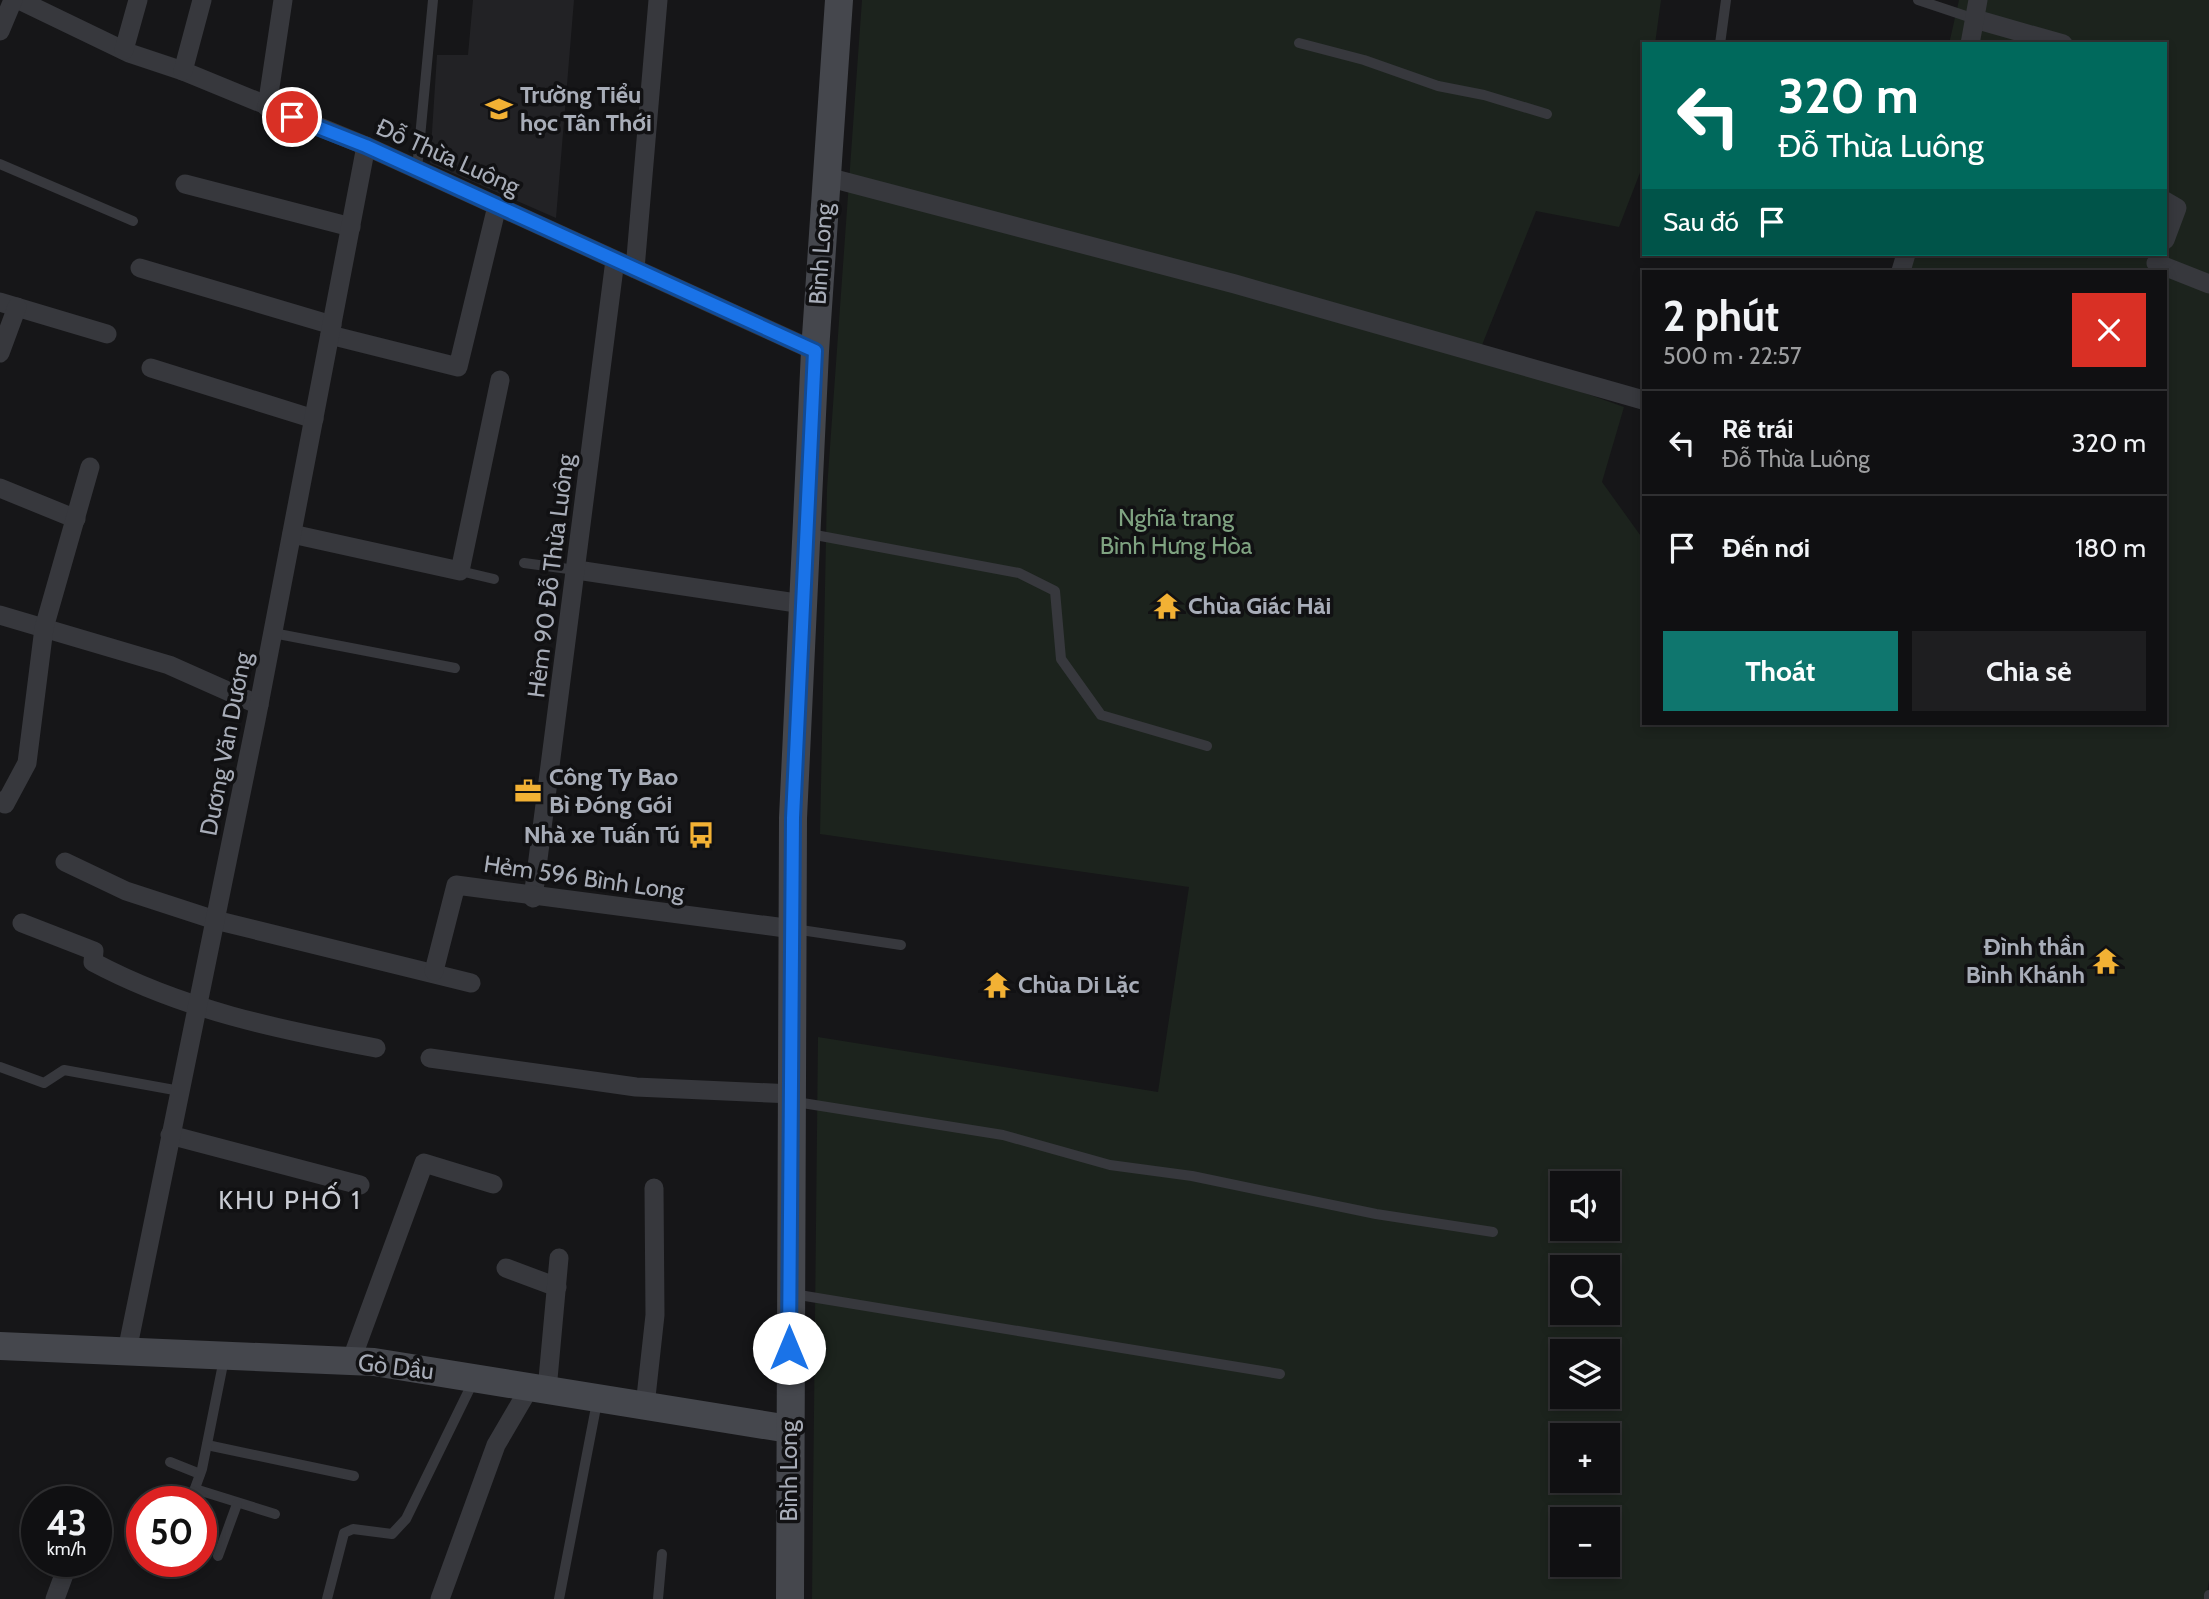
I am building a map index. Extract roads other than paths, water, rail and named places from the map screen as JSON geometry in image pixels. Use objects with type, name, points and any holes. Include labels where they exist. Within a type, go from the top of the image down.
[{"type":"main road","name":"Bình Long","points":[[790,1599],[793,818],[815,351],[839,0]]},
{"type":"main road","name":"Gò Dầu","points":[[0,1346],[351,1361],[789,1429]]},
{"type":"street","points":[[0,31],[13,0]]},
{"type":"street","name":"Đỗ Thừa Luông","points":[[19,0],[124,50],[183,71],[366,146],[815,351]]},
{"type":"street","points":[[124,50],[138,0]]},
{"type":"street","points":[[183,71],[202,0]]},
{"type":"street","points":[[267,107],[283,0]]},
{"type":"street","points":[[635,269],[658,0]]},
{"type":"street","points":[[1970,42],[1976,9],[2058,42]]},
{"type":"street","name":"Dương Văn Dương","points":[[128,1351],[259,705],[366,146]]},
{"type":"street","points":[[827,177],[1235,284],[1642,400]]},
{"type":"street","points":[[185,184],[351,226]]},
{"type":"street","points":[[2167,202],[2177,208],[2167,235]]},
{"type":"street","points":[[140,268],[331,330],[458,367],[497,206]]},
{"type":"street","name":"Hẻm 90 Đỗ Thừa Luông","points":[[533,898],[615,260]]},
{"type":"street","points":[[2156,263],[2209,284]]},
{"type":"street","points":[[0,353],[8,305],[107,334]]},
{"type":"street","points":[[151,368],[314,419]]},
{"type":"street","points":[[292,534],[460,571],[500,380]]},
{"type":"street","points":[[0,801],[5,804],[27,763],[44,628],[90,467]]},
{"type":"street","points":[[0,488],[76,519]]},
{"type":"street","points":[[577,570],[803,604]]},
{"type":"street","points":[[0,615],[169,665],[259,705]]},
{"type":"street","points":[[65,862],[126,891],[215,920],[471,982]]},
{"type":"street","name":"Hẻm 596 Bình Long","points":[[434,971],[456,886],[533,898],[793,929]]},
{"type":"street","points":[[22,923],[94,951],[93,962],[152,991],[197,1009],[376,1048]]},
{"type":"street","points":[[430,1058],[636,1087],[792,1097]]},
{"type":"street","points":[[170,1135],[360,1185]]},
{"type":"street","points":[[351,1361],[424,1163],[493,1184]]},
{"type":"street","points":[[645,1406],[655,1315],[654,1188]]},
{"type":"street","points":[[440,1599],[496,1445],[539,1389],[557,1287],[559,1258]]},
{"type":"street","points":[[506,1268],[557,1287]]},
{"type":"street","points":[[55,1599],[63,1577]]},
{"type":"lane","points":[[417,169],[433,0]]},
{"type":"lane","points":[[1720,42],[1726,0]]},
{"type":"lane","points":[[1918,0],[1976,9]]},
{"type":"lane","points":[[1299,43],[1364,60],[1437,86],[1484,95],[1547,114]]},
{"type":"lane","points":[[0,164],[134,221]]},
{"type":"lane","points":[[806,534],[1019,573],[1055,591],[1061,659],[1101,715],[1207,746]]},
{"type":"lane","points":[[524,563],[577,570]]},
{"type":"lane","points":[[460,571],[494,579]]},
{"type":"lane","points":[[273,633],[455,668]]},
{"type":"lane","points":[[793,929],[901,945]]},
{"type":"lane","points":[[0,1067],[44,1083],[64,1070],[180,1091]]},
{"type":"lane","points":[[792,1097],[1003,1135],[1110,1165],[1192,1176],[1376,1214],[1493,1232]]},
{"type":"lane","points":[[790,1294],[1280,1374]]},
{"type":"lane","points":[[196,1486],[225,1354]]},
{"type":"lane","points":[[327,1599],[344,1533],[354,1530],[392,1534],[406,1519],[474,1378]]},
{"type":"lane","points":[[559,1599],[597,1398]]},
{"type":"lane","points":[[207,1445],[354,1476]]},
{"type":"lane","points":[[170,1462],[200,1474]]},
{"type":"lane","points":[[217,1497],[275,1514]]},
{"type":"lane","points":[[218,1556],[237,1504]]},
{"type":"lane","points":[[657,1599],[662,1553]]},
{"type":"place","name":"Trường Tiểu học Tân Thới","points":[[499,109]]},
{"type":"place","name":"Chùa Giác Hải","points":[[1167,606]]},
{"type":"place","name":"Công Ty Bao Bì Đóng Gói","points":[[528,791]]},
{"type":"place","name":"Nhà xe Tuấn Tú","points":[[701,835]]},
{"type":"place","name":"Đình thần Bình Khánh","points":[[2106,961]]},
{"type":"place","name":"Chùa Di Lặc","points":[[997,985]]},
{"type":"district","name":"KHU PHỐ 1","points":[[290,1200]]},
{"type":"park label","name":"Nghĩa trang Bình Hưng Hòa","points":[[1176,532]]}]
